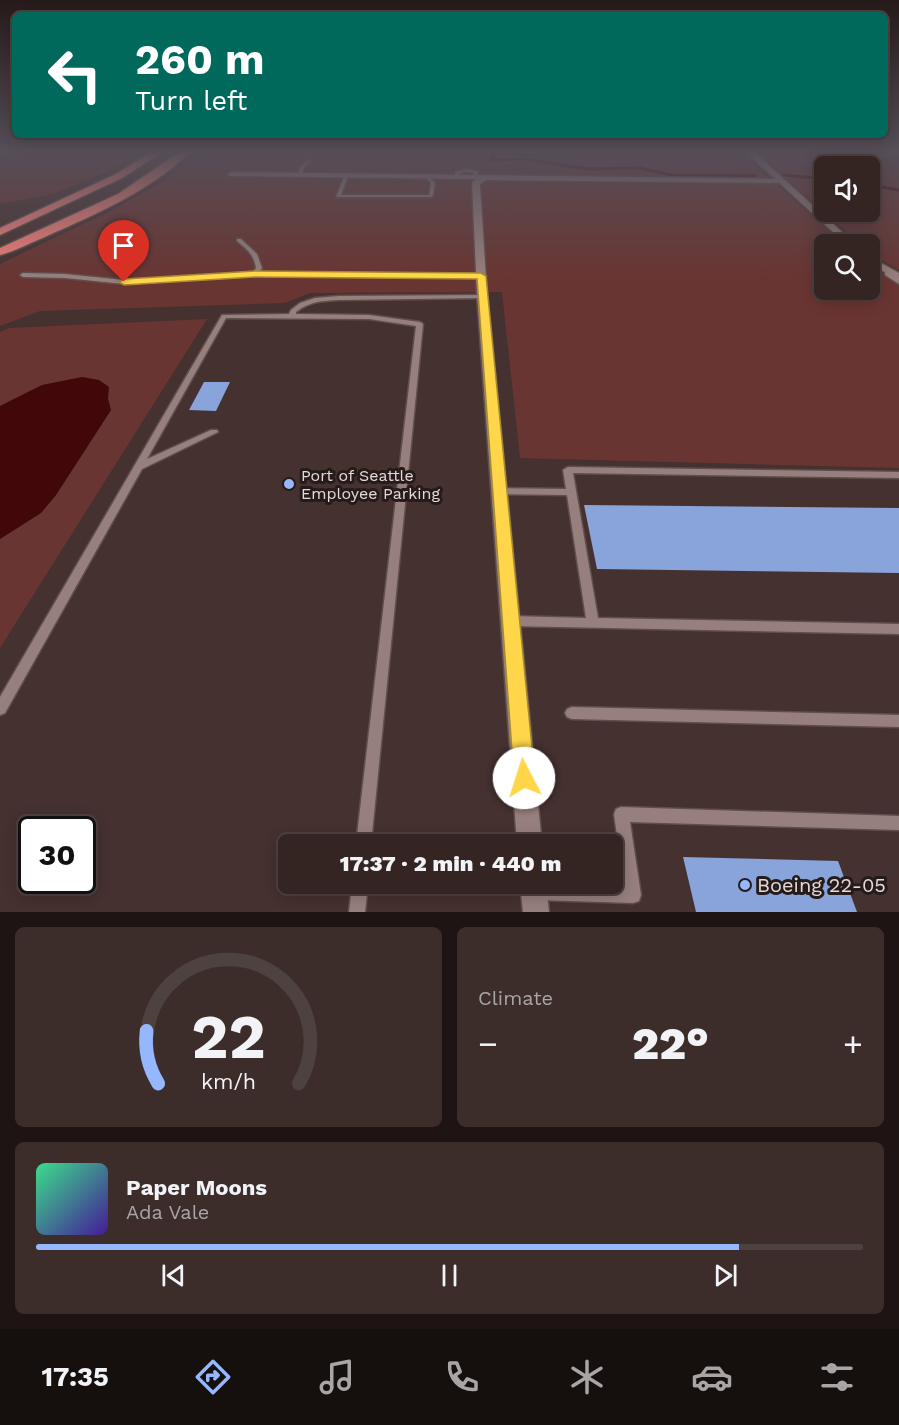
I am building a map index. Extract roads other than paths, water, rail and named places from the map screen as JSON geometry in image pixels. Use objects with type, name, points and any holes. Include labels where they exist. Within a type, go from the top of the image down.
[{"type":"highway","points":[[0,232],[82,194]]},
{"type":"highway","points":[[0,252],[122,194]]},
{"type":"street","points":[[477,194],[481,276],[529,834]]},
{"type":"street","points":[[793,194],[839,234]]},
{"type":"street","points":[[880,267],[896,277]]},
{"type":"lane","points":[[339,194],[338,196],[432,196],[432,194]]},
{"type":"lane","points":[[239,240],[259,258],[260,268],[255,274]]},
{"type":"lane","points":[[23,275],[65,276],[124,282],[255,274],[481,276]]},
{"type":"lane","points":[[292,316],[293,311],[302,304],[323,299],[483,297]]},
{"type":"lane","points":[[0,710],[224,316],[369,317],[420,324],[365,834]]},
{"type":"lane","points":[[138,467],[214,432]]},
{"type":"lane","points":[[593,623],[568,470],[899,475]]},
{"type":"lane","points":[[499,491],[571,492]]},
{"type":"lane","points":[[511,621],[899,628]]},
{"type":"lane","points":[[572,713],[899,721]]},
{"type":"lane","points":[[534,896],[633,895],[621,814],[899,823]]},
{"type":"lane","points":[[357,912],[359,894]]},
{"type":"place","name":"Port of Seattle Employee Parking","points":[[289,484]]},
{"type":"place","name":"Boeing 22-05","points":[[745,885]]}]
